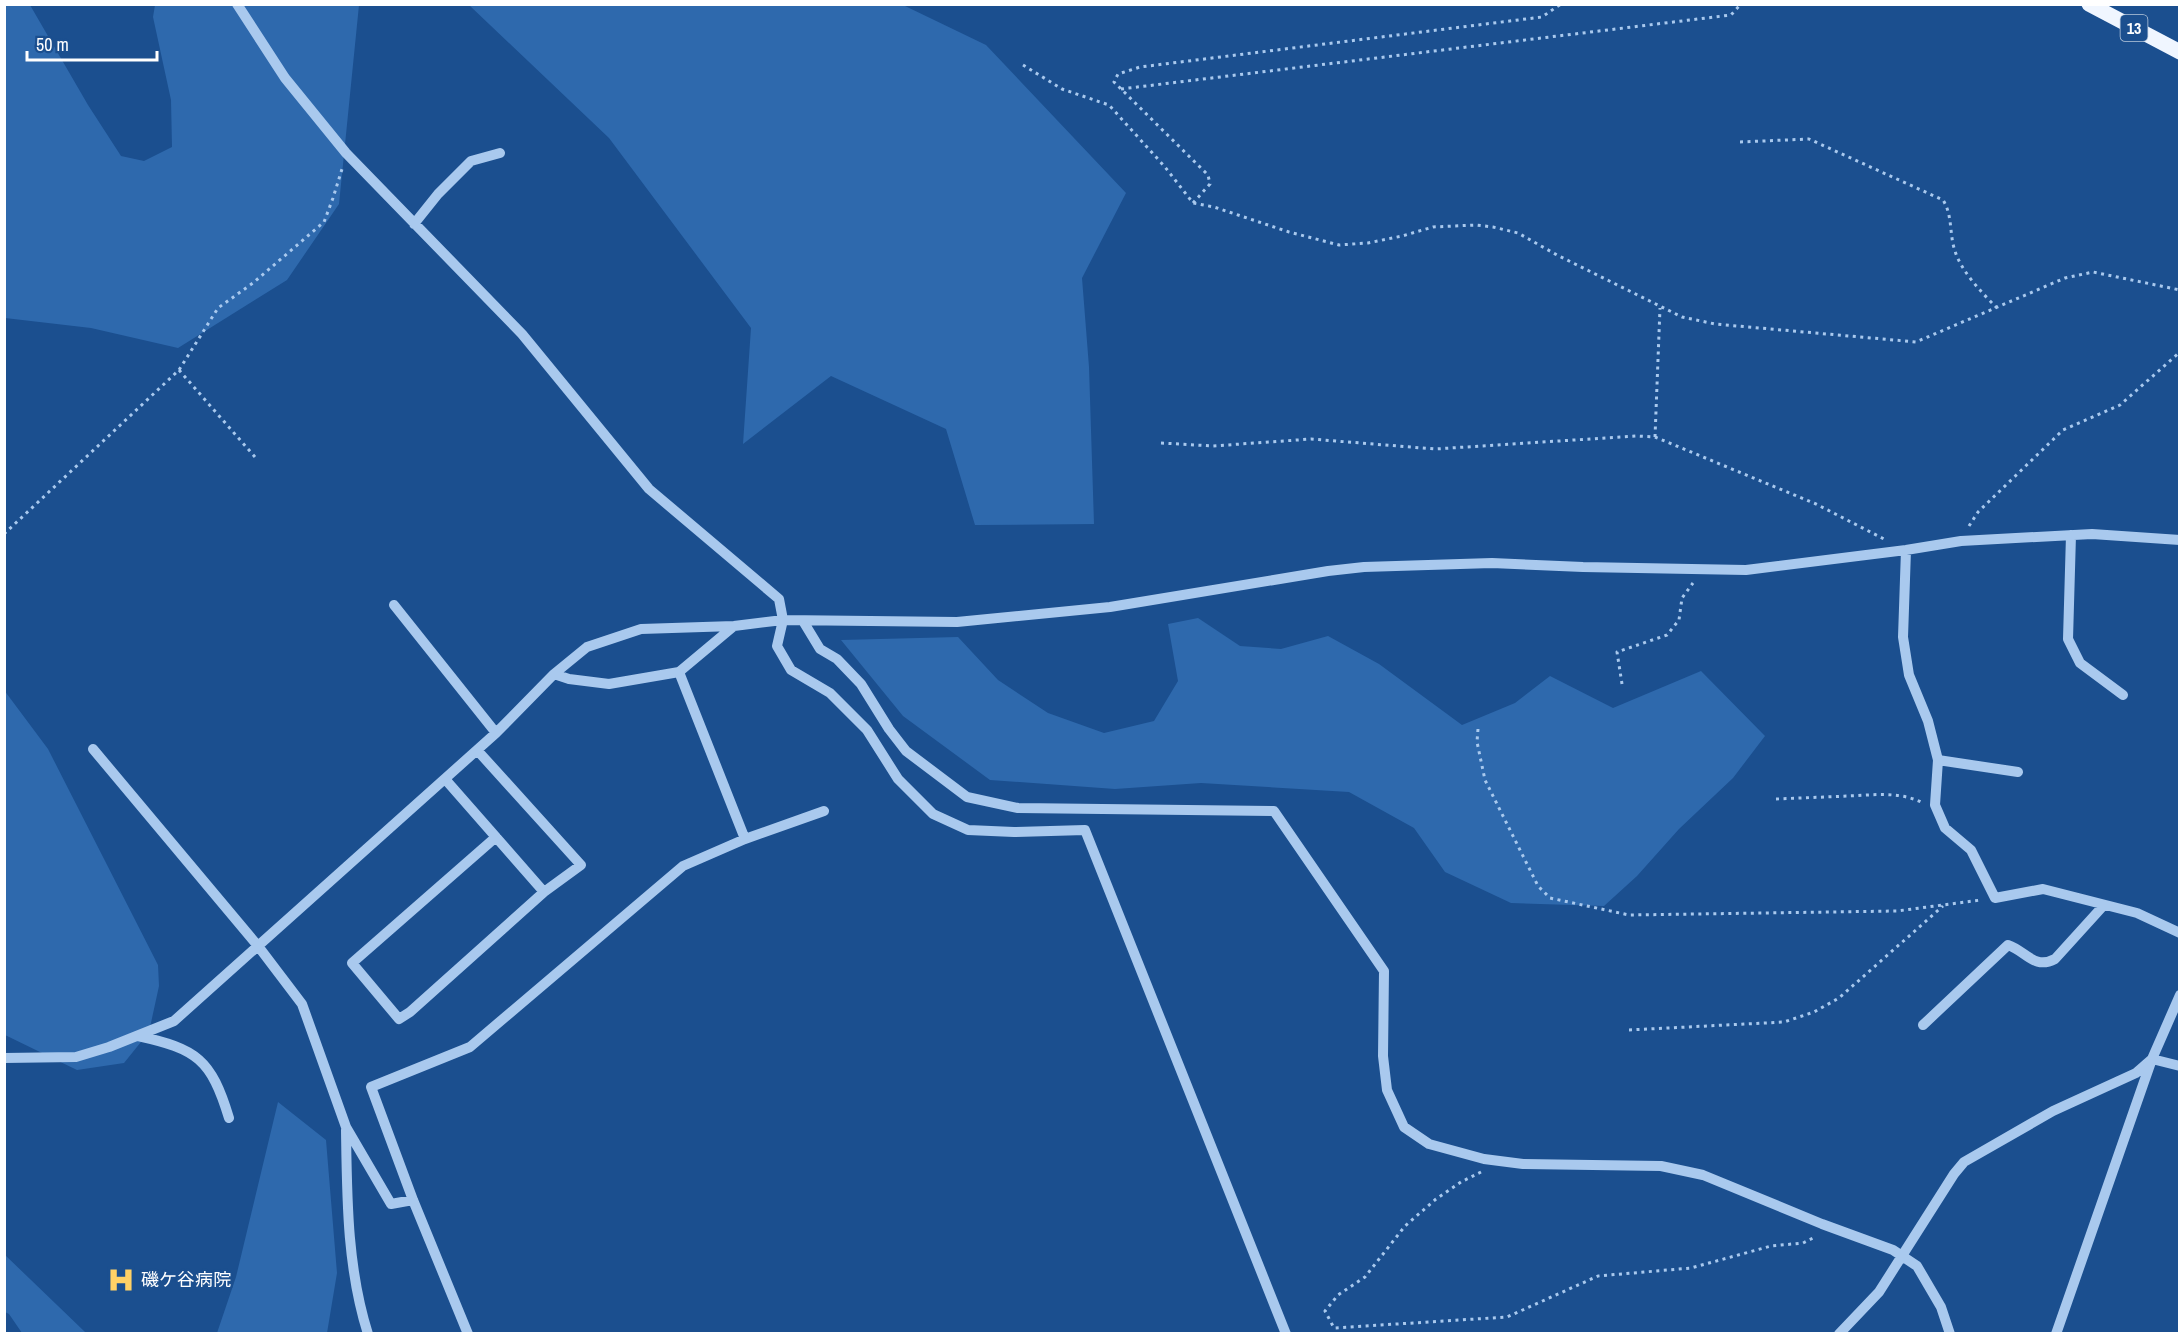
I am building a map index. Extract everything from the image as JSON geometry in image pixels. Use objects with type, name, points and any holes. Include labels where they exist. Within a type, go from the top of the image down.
[{"type":"main road","name":"13","points":[[2089,4],[2180,52]]},
{"type":"street","points":[[237,4],[285,78],[346,153],[522,334],[649,489],[779,599],[783,620],[777,646],[791,670],[830,693],[867,730],[898,779],[933,814],[968,830],[1014,832],[1085,830],[1286,1334]]},
{"type":"street","points":[[414,224],[438,194],[471,161],[500,153]]},
{"type":"street","points":[[4,1058],[76,1057],[174,1021],[496,733],[554,674],[587,647],[641,629],[734,626],[783,620],[957,622],[1110,607],[1364,567],[1492,562],[1583,567],[1746,570],[1961,541],[2092,534],[2180,540]]},
{"type":"street","points":[[2071,535],[2068,639],[2080,663],[2122,695]]},
{"type":"street","points":[[1906,550],[1903,637],[1909,675],[1928,721],[1938,760],[1935,805],[1945,828],[1971,850],[1995,898],[2043,890],[2137,913],[2180,933]]},
{"type":"street","points":[[394,605],[496,733]]},
{"type":"street","points":[[803,621],[820,649],[837,659],[861,684],[889,729],[906,751],[967,797],[1018,808],[1274,811],[1384,971],[1383,1056],[1387,1090],[1404,1127],[1429,1144],[1484,1159],[1523,1164],[1661,1166],[1703,1175],[1893,1250],[1917,1266],[1941,1307],[1950,1334]]},
{"type":"street","points":[[554,674],[569,679],[609,684],[679,672],[734,626]]},
{"type":"street","points":[[679,672],[746,840]]},
{"type":"street","points":[[93,749],[258,946],[302,1004],[346,1127],[391,1204],[413,1200]]},
{"type":"street","points":[[477,750],[580,865],[544,892],[410,1012],[399,1019],[352,963],[496,837]]},
{"type":"street","points":[[1938,760],[2018,772]]},
{"type":"street","points":[[445,779],[544,892]]},
{"type":"street","points":[[468,1334],[413,1200],[371,1087],[470,1047],[683,866],[824,811]]},
{"type":"street","points":[[1923,1025],[2008,945],[2038,963],[2046,964],[2055,959],[2104,905]]},
{"type":"street","points":[[2056,1334],[2152,1059],[2180,995]]},
{"type":"street","points":[[138,1035],[188,1050],[201,1061],[211,1074],[229,1118]]},
{"type":"street","points":[[2152,1059],[2180,1066]]},
{"type":"street","points":[[1839,1334],[1879,1292],[1954,1174],[1964,1162],[2053,1112],[2136,1072],[2152,1059]]},
{"type":"street","points":[[346,1127],[348,1216],[358,1304],[368,1334]]},
{"type":"path","points":[[1121,89],[1731,15],[1741,4]]},
{"type":"path","points":[[1193,203],[1210,183],[1208,175],[1114,82],[1118,74],[1140,67],[1542,17],[1561,5]]},
{"type":"path","points":[[1023,65],[1062,89],[1109,105],[1165,167],[1193,203],[1214,207],[1289,232],[1339,245],[1368,243],[1433,227],[1476,225],[1510,231],[1518,233],[1660,308],[1682,317],[1715,324],[1916,342],[2065,278],[2093,272],[2180,290]]},
{"type":"path","points":[[1740,142],[1809,139],[1943,200],[1948,208],[1955,251],[1978,288],[1997,308]]},
{"type":"path","points":[[4,534],[179,370],[218,308],[253,283],[324,222],[346,153]]},
{"type":"path","points":[[1655,437],[1660,308]]},
{"type":"path","points":[[1961,541],[1978,512],[2063,430],[2120,405],[2180,352]]},
{"type":"path","points":[[179,370],[255,457]]},
{"type":"path","points":[[1161,443],[1213,446],[1311,439],[1435,449],[1636,436],[1655,437],[1816,504],[1906,550]]},
{"type":"path","points":[[1622,684],[1617,652],[1667,635],[1679,620],[1682,598],[1703,569]]},
{"type":"path","points":[[1478,729],[1477,742],[1485,780],[1538,886],[1551,898],[1629,915],[1897,911],[1995,898]]},
{"type":"path","points":[[1776,799],[1877,794],[1916,800],[1938,812]]},
{"type":"path","points":[[1629,1030],[1784,1022],[1814,1012],[1839,998],[1944,905]]},
{"type":"path","points":[[1498,1161],[1436,1199],[1405,1226],[1365,1277],[1338,1295],[1325,1311],[1334,1328],[1507,1317],[1598,1276],[1691,1268],[1771,1246],[1803,1243],[1833,1228]]},
{"type":"shaded area","points":[[5,5],[30,5],[88,105],[121,156],[144,161],[172,147],[171,100],[153,17],[155,5],[359,5],[339,204],[287,280],[178,348],[91,328],[5,318]]},
{"type":"shaded area","points":[[469,5],[903,5],[986,45],[1126,193],[1082,278],[1089,367],[1094,524],[975,525],[946,429],[831,376],[743,444],[751,328],[609,138]]},
{"type":"shaded area","points":[[1198,618],[1240,646],[1281,649],[1328,636],[1379,664],[1462,725],[1515,703],[1550,676],[1613,708],[1701,671],[1765,736],[1733,778],[1679,829],[1637,876],[1604,906],[1511,903],[1445,872],[1414,828],[1349,792],[1201,783],[1115,789],[990,780],[903,716],[841,640],[958,637],[998,680],[1048,713],[1104,733],[1154,721],[1178,681],[1168,624]]},
{"type":"shaded area","points":[[4,690],[48,749],[158,965],[159,986],[149,1032],[124,1063],[77,1070],[5,1035]]},
{"type":"shaded area","points":[[278,1102],[326,1140],[337,1273],[327,1333],[217,1333],[236,1277]]},
{"type":"shaded area","points":[[4,1254],[86,1333],[22,1333],[9,1314],[5,1312]]},
{"type":"place","name":"磯ケ谷病院","points":[[121,1280]]}]
